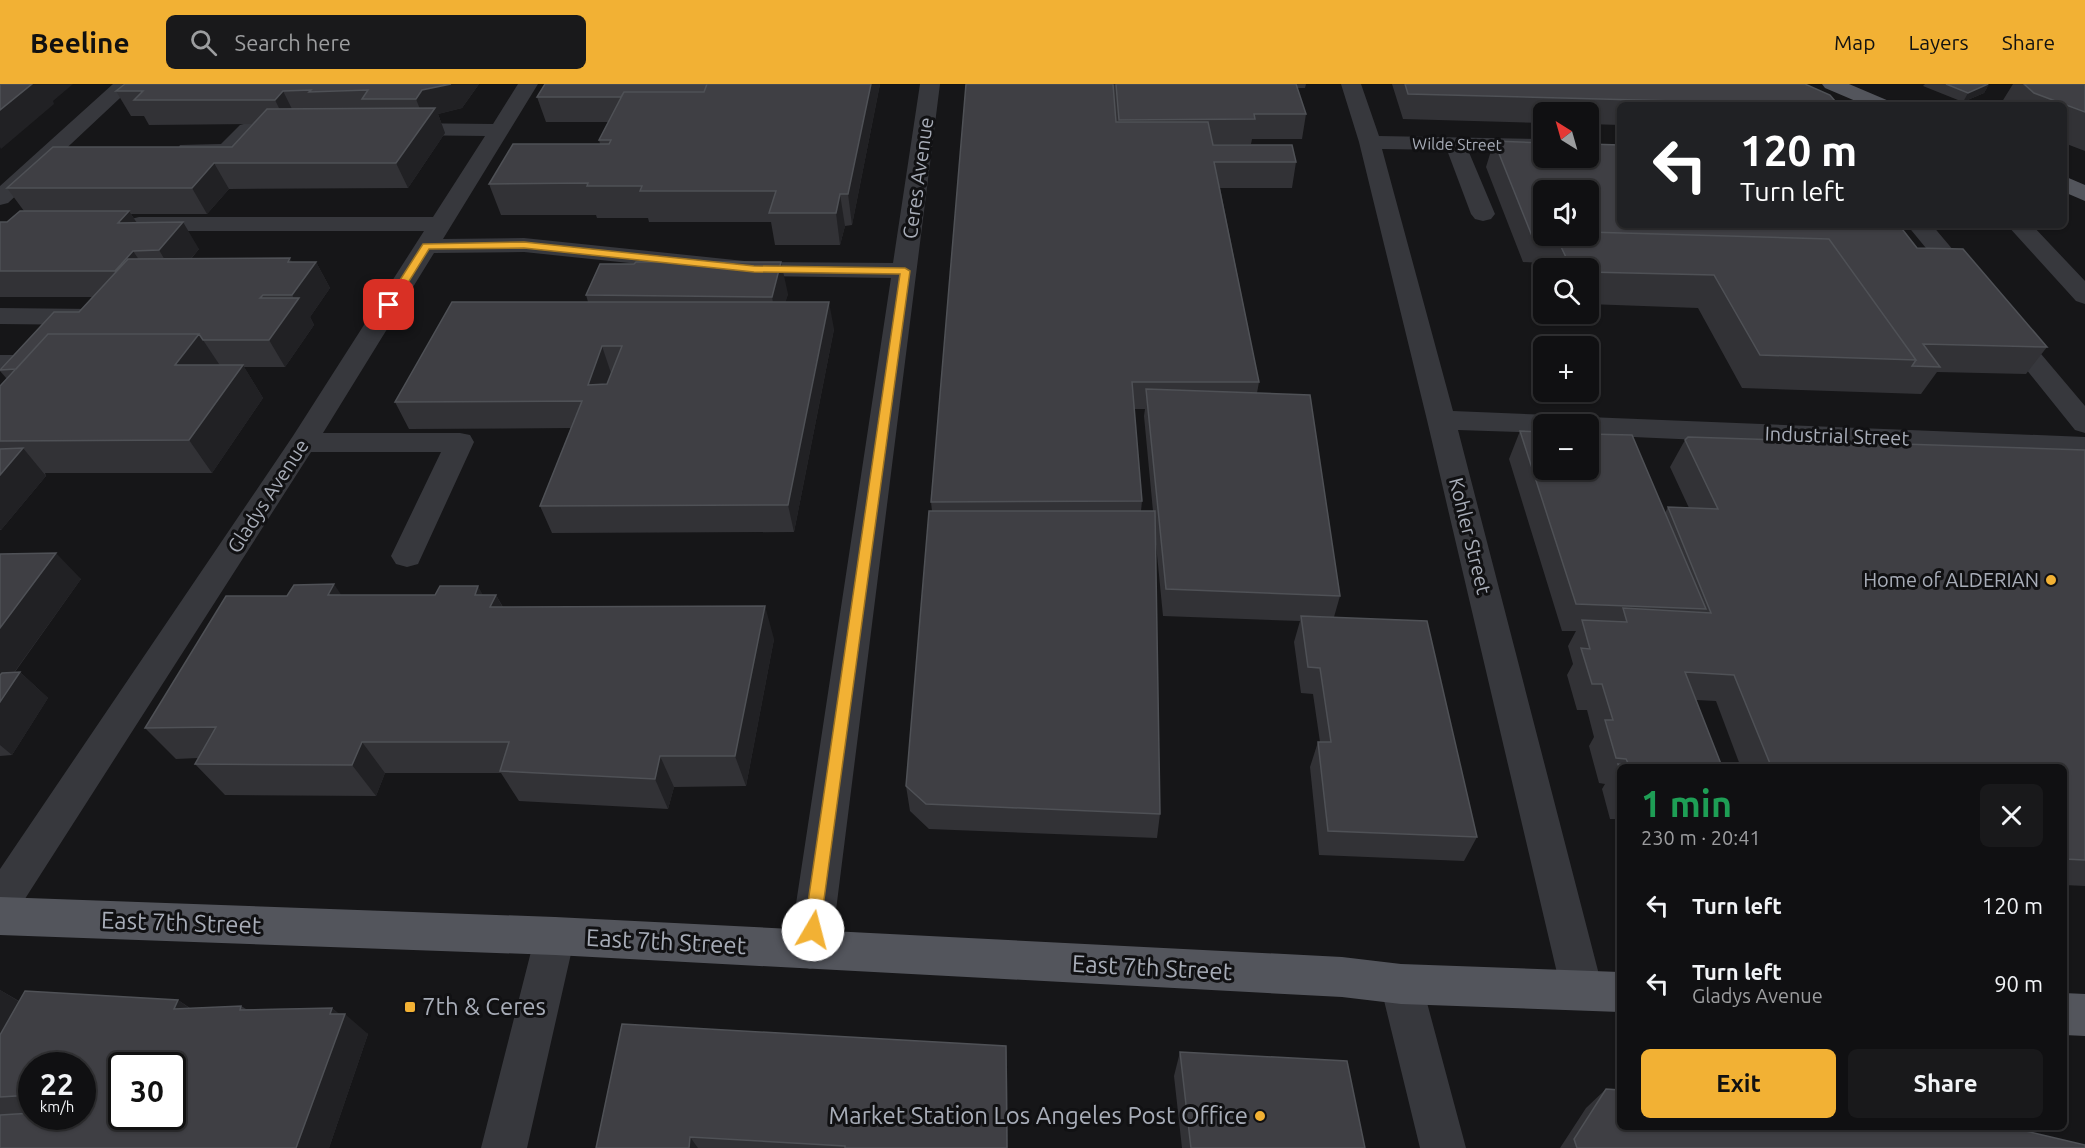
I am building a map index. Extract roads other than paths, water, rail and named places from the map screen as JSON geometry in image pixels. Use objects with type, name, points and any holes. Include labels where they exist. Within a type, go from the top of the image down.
[{"type":"main road","points":[[1832,84],[1875,102]]},
{"type":"main road","points":[[2067,185],[2085,194]]},
{"type":"main road","name":"East 7th Street","points":[[0,916],[555,936],[1342,977],[1401,984],[1601,991]]},
{"type":"main road","points":[[2067,1014],[2085,1015]]},
{"type":"street","points":[[0,198],[125,84]]},
{"type":"street","name":"Gladys Avenue","points":[[0,903],[303,443],[528,84]]},
{"type":"street","name":"Ceres Avenue","points":[[810,950],[930,84]]},
{"type":"street","name":"Kohler Street","points":[[1351,84],[1370,142],[1441,420],[1601,991]]},
{"type":"street","points":[[171,150],[227,150],[247,129],[318,129]]},
{"type":"street","points":[[376,129],[499,130]]},
{"type":"street","name":"Wilde Street","points":[[1370,142],[1533,145]]},
{"type":"street","points":[[1455,144],[1483,214]]},
{"type":"street","points":[[54,151],[87,151]]},
{"type":"street","points":[[123,224],[433,235],[754,269],[905,271]]},
{"type":"street","points":[[1922,228],[2085,424]]},
{"type":"street","points":[[2022,228],[2085,296]]},
{"type":"street","points":[[0,316],[99,317]]},
{"type":"street","points":[[0,363],[38,363]]},
{"type":"street","points":[[1441,420],[1533,423]]},
{"type":"street","name":"Industrial Street","points":[[1599,426],[2085,447]]},
{"type":"street","points":[[303,443],[460,442],[407,556]]},
{"type":"street","points":[[504,1148],[555,936]]},
{"type":"street","points":[[1401,984],[1443,1148]]},
{"type":"place","name":"Home of ALDERIAN","points":[[2051,580]]},
{"type":"place","name":"7th & Ceres","points":[[410,1007]]},
{"type":"place","name":"Market Station Los Angeles Post Office","points":[[1260,1116]]}]
